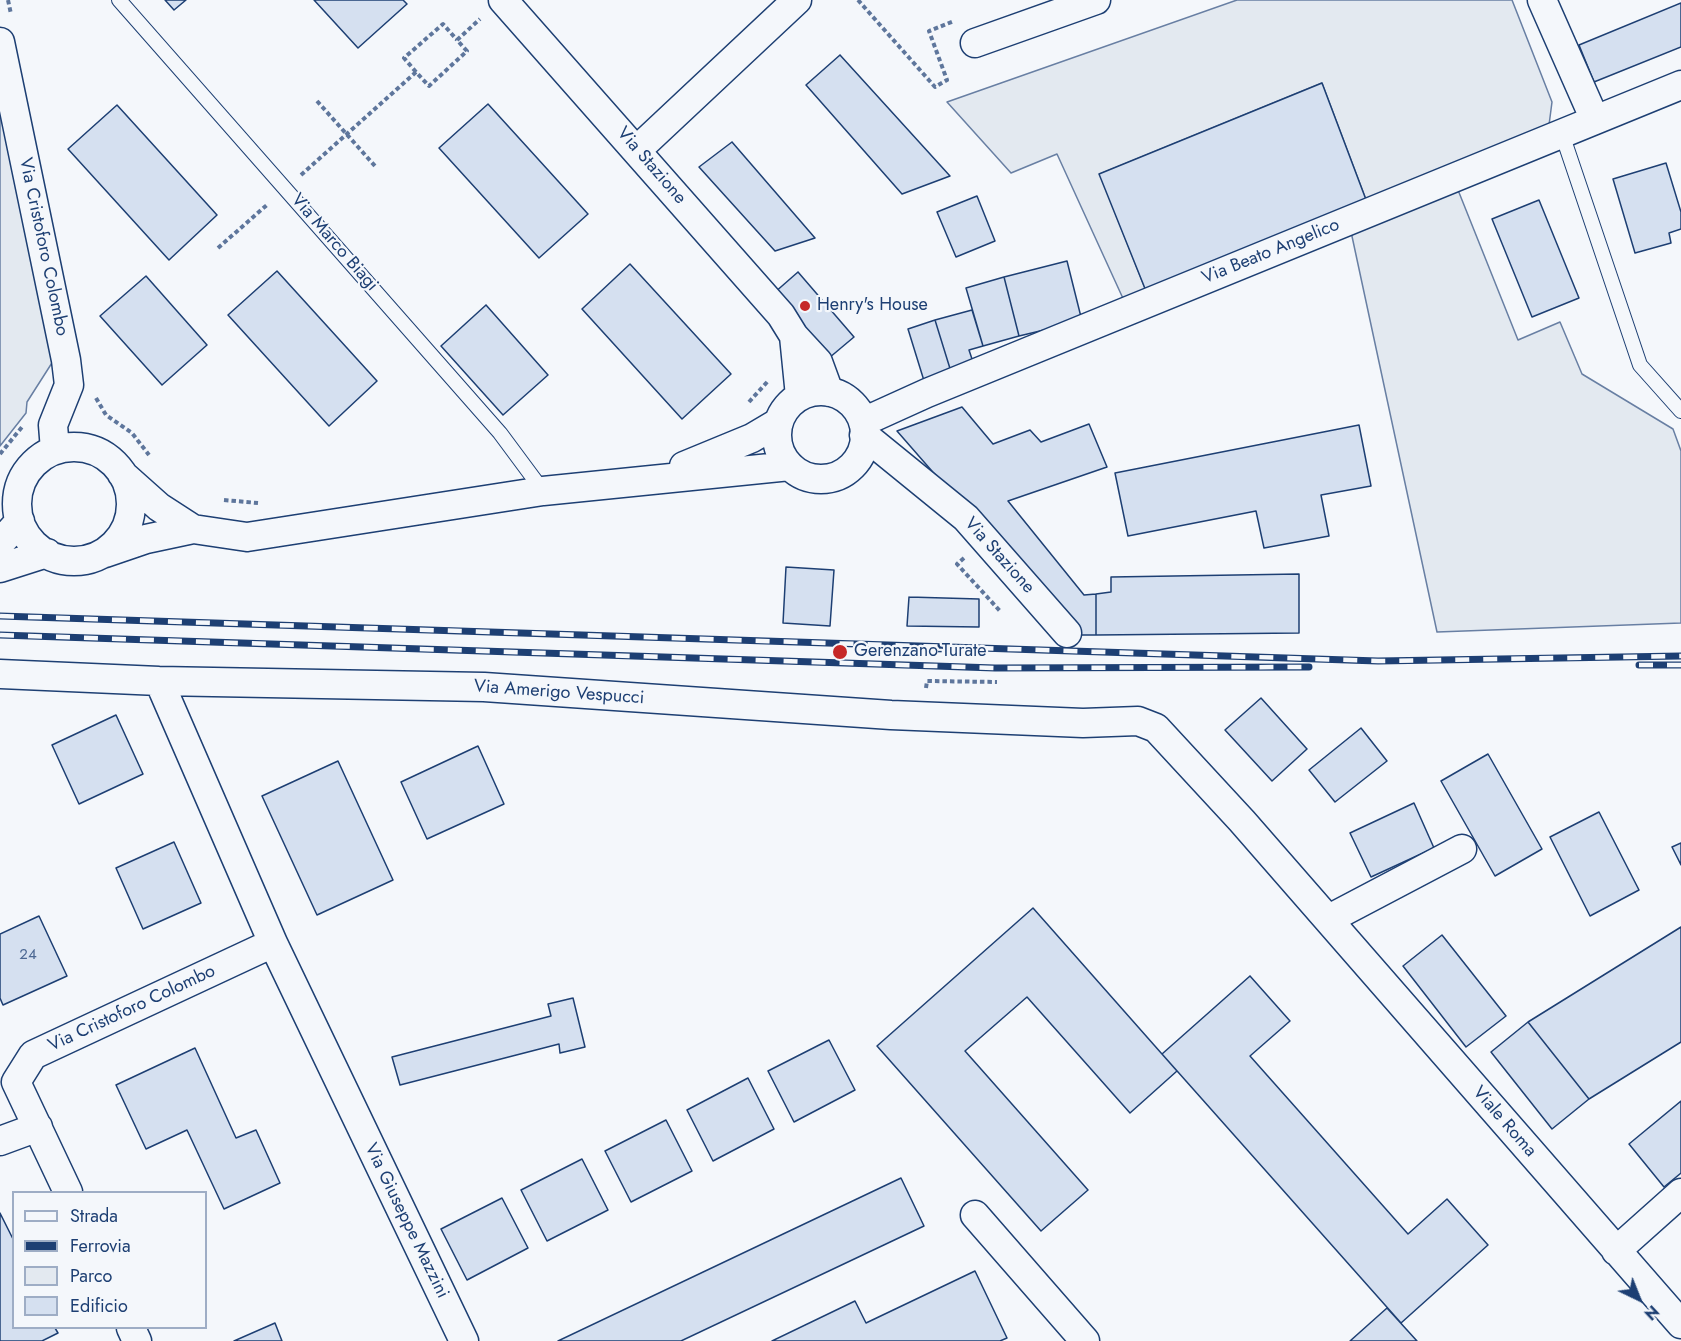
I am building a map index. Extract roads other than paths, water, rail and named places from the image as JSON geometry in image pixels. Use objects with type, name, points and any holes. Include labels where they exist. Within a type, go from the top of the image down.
[{"type":"street","name":"Via Stazione","points":[[503,0],[780,315],[794,336],[818,362],[829,392]]},
{"type":"street","points":[[637,150],[797,0]]},
{"type":"street","points":[[975,43],[1096,0]]},
{"type":"street","points":[[1542,0],[1595,120]]},
{"type":"street","name":"Via Cristoforo Colombo","points":[[0,42],[69,385],[53,425],[55,450]]},
{"type":"street","name":"Via Beato Angelico","points":[[863,429],[927,393],[1681,85]]},
{"type":"street","name":"Via Stazione","points":[[794,336],[800,396]]},
{"type":"street","points":[[814,392],[829,392],[851,404],[863,429],[861,451],[855,462],[841,474],[825,478],[805,476],[790,466],[778,444],[779,422],[787,407],[800,396],[814,392]]},
{"type":"street","points":[[654,478],[752,438],[779,422]]},
{"type":"street","name":"Via Stazione","points":[[863,429],[966,518],[1067,633]]},
{"type":"street","points":[[193,530],[159,507],[106,457],[91,450],[71,447],[55,450],[33,465],[21,483],[17,503],[20,521],[31,541],[47,554],[73,561],[146,540],[193,530],[232,537],[262,537],[543,491],[790,466]]},
{"type":"street","name":"Via Stazione","points":[[855,462],[926,485]]},
{"type":"street","points":[[96,556],[113,545],[128,521],[130,494],[122,474]]},
{"type":"street","points":[[0,543],[20,521]]},
{"type":"street","points":[[0,568],[47,554]]},
{"type":"street","name":"Via Amerigo Vespucci","points":[[0,674],[159,681],[484,687],[891,715],[1083,723],[1118,721]]},
{"type":"street","points":[[159,681],[273,943]]},
{"type":"street","name":"Viale Roma","points":[[1118,721],[1138,721],[1156,729],[1329,919],[1681,1324]]},
{"type":"street","points":[[1329,919],[1462,849]]},
{"type":"street","name":"Via Cristoforo Colombo","points":[[38,1127],[16,1082],[33,1055],[273,943]]},
{"type":"street","name":"Via Giuseppe Mazzini","points":[[273,943],[464,1341]]},
{"type":"street","points":[[0,1141],[38,1127],[68,1191]]},
{"type":"street","points":[[1616,1251],[1681,1193]]},
{"type":"street","points":[[975,1215],[1085,1341]]},
{"type":"lane","name":"Via Marco Biagi","points":[[119,0],[500,433],[543,491]]},
{"type":"lane","points":[[1562,134],[1640,365],[1681,411]]},
{"type":"railway","points":[[0,616],[1378,661],[1681,656]]},
{"type":"railway","points":[[0,635],[995,668],[1309,667]]},
{"type":"railway","points":[[1639,665],[1681,665]]},
{"type":"place","name":"Henry's House","points":[[805,306]]},
{"type":"place","name":"Gerenzano-Turate","points":[[840,652]]}]
